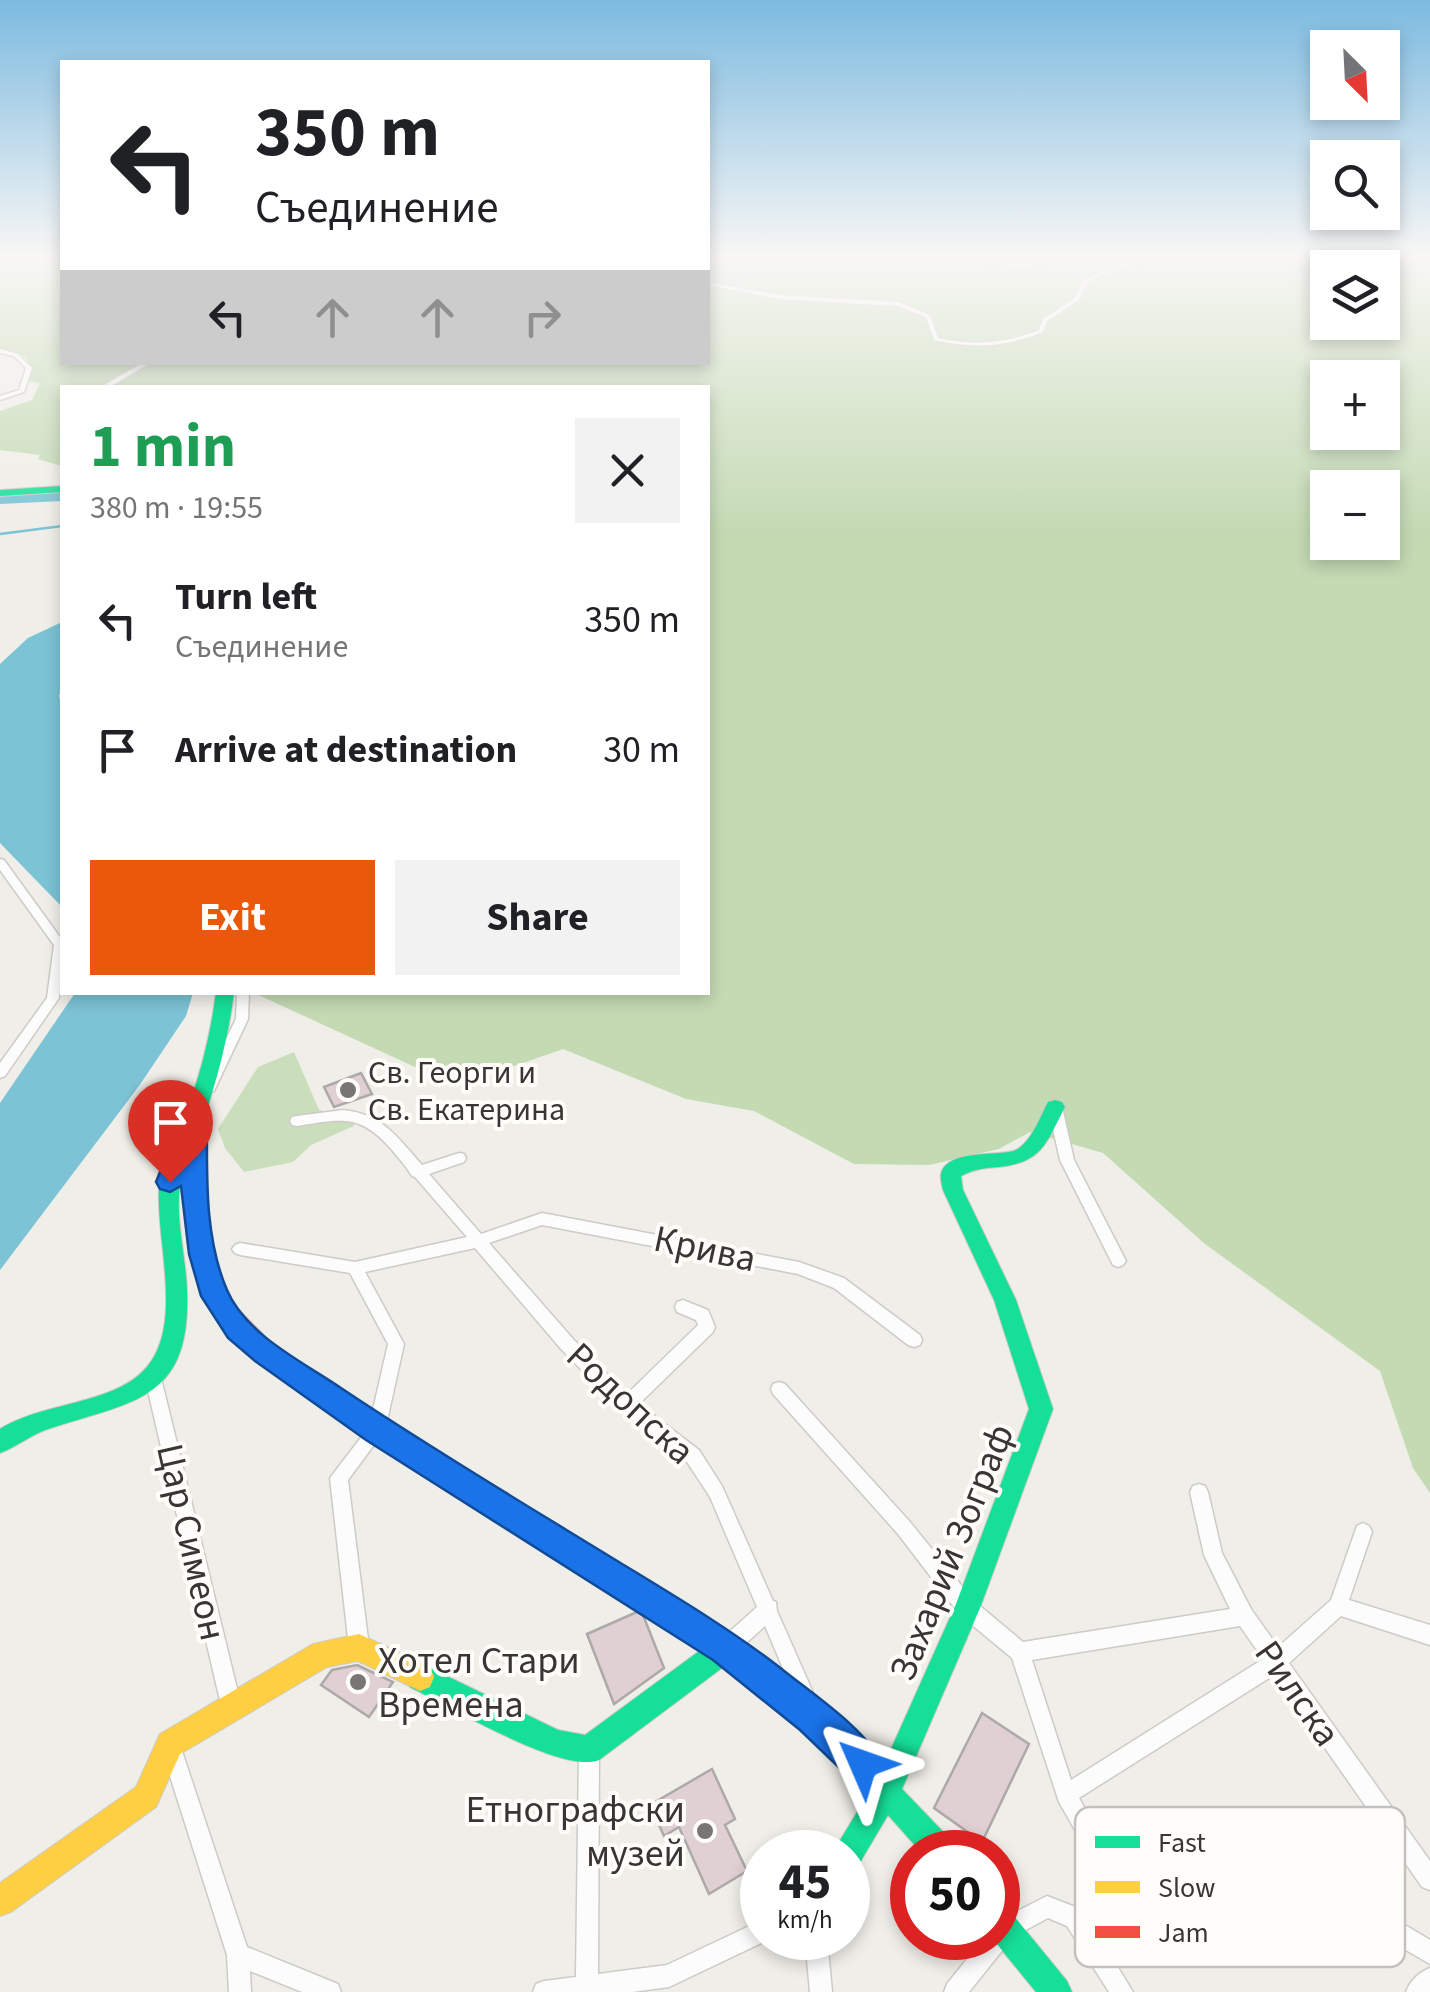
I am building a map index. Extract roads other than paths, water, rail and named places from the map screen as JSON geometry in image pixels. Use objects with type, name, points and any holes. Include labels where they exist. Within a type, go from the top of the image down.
[{"type":"street","points":[[0,350],[16,355],[29,368],[22,390],[0,398]]},
{"type":"street","points":[[107,385],[143,365]]},
{"type":"street","points":[[0,493],[60,489]]},
{"type":"street","points":[[0,862],[60,945],[53,998],[0,1074]]},
{"type":"street","points":[[225,995],[222,1021],[195,1117],[194,1191],[215,1296],[238,1329],[377,1430],[726,1648],[813,1717],[888,1788],[923,1830]]},
{"type":"street","points":[[0,1442],[17,1428],[127,1393],[152,1378],[170,1344],[177,1302],[170,1182],[195,1117],[242,1019],[243,995]]},
{"type":"street","points":[[1055,1106],[1067,1160],[1118,1261]]},
{"type":"street","name":"Захарий Зограф","points":[[862,1830],[888,1788],[966,1608],[1041,1409],[1005,1300],[952,1190],[951,1173],[960,1163],[973,1158],[1000,1164],[1017,1160],[1032,1149],[1055,1106]]},
{"type":"street","name":"Родопска","points":[[297,1121],[367,1116],[384,1130],[567,1344],[627,1405],[694,1456],[716,1492],[813,1717]]},
{"type":"street","points":[[417,1172],[459,1158]]},
{"type":"street","name":"Крива","points":[[355,1268],[478,1242],[542,1219],[799,1268],[839,1283],[914,1340]]},
{"type":"street","points":[[240,1249],[355,1268],[396,1344],[377,1430],[339,1478],[359,1647]]},
{"type":"street","points":[[627,1405],[707,1327],[702,1315],[683,1307]]},
{"type":"street","name":"Цар Симеон","points":[[152,1378],[230,1705]]},
{"type":"street","points":[[779,1390],[904,1528],[966,1608],[1020,1652],[1066,1795],[1075,1811]]},
{"type":"street","name":"Рилска","points":[[1199,1492],[1213,1555],[1244,1616],[1379,1807]]},
{"type":"street","points":[[1066,1795],[1276,1662],[1338,1606],[1362,1532]]},
{"type":"street","points":[[1338,1606],[1430,1636]]},
{"type":"street","points":[[0,1901],[146,1797],[170,1744],[322,1654],[359,1647],[556,1744],[589,1750],[726,1648],[769,1609]]},
{"type":"street","points":[[1020,1652],[1244,1616]]},
{"type":"street","points":[[170,1744],[238,1955],[240,1992]]},
{"type":"street","points":[[587,1988],[589,1750]]},
{"type":"street","name":"Рилска","points":[[1405,1844],[1430,1879]]},
{"type":"street","points":[[1020,1918],[1047,1907],[1075,1918]]},
{"type":"street","points":[[1405,1938],[1430,1953]]},
{"type":"street","points":[[545,1992],[669,1976],[740,1942]]},
{"type":"street","points":[[1020,1948],[1056,1992]]},
{"type":"street","points":[[238,1955],[330,1992]]},
{"type":"street","points":[[818,1960],[821,1992]]},
{"type":"street","points":[[954,1992],[976,1960]]},
{"type":"street","points":[[1106,1967],[1122,1992]]},
{"type":"street","points":[[1417,1992],[1430,1979]]},
{"type":"water","points":[[60,623],[60,905],[0,843],[0,664],[28,638]]},
{"type":"water","points":[[74,995],[192,995],[186,1016],[139,1086],[0,1270],[0,1103]]},
{"type":"waterway","points":[[0,499],[60,496]]},
{"type":"waterway","points":[[0,534],[60,526]]},
{"type":"place","name":"Св. Георги и Св. Екатерина","points":[[348,1090]]},
{"type":"place","name":"Хотел Стари Времена","points":[[358,1682]]},
{"type":"place","name":"Етнографски музей","points":[[705,1831]]}]
